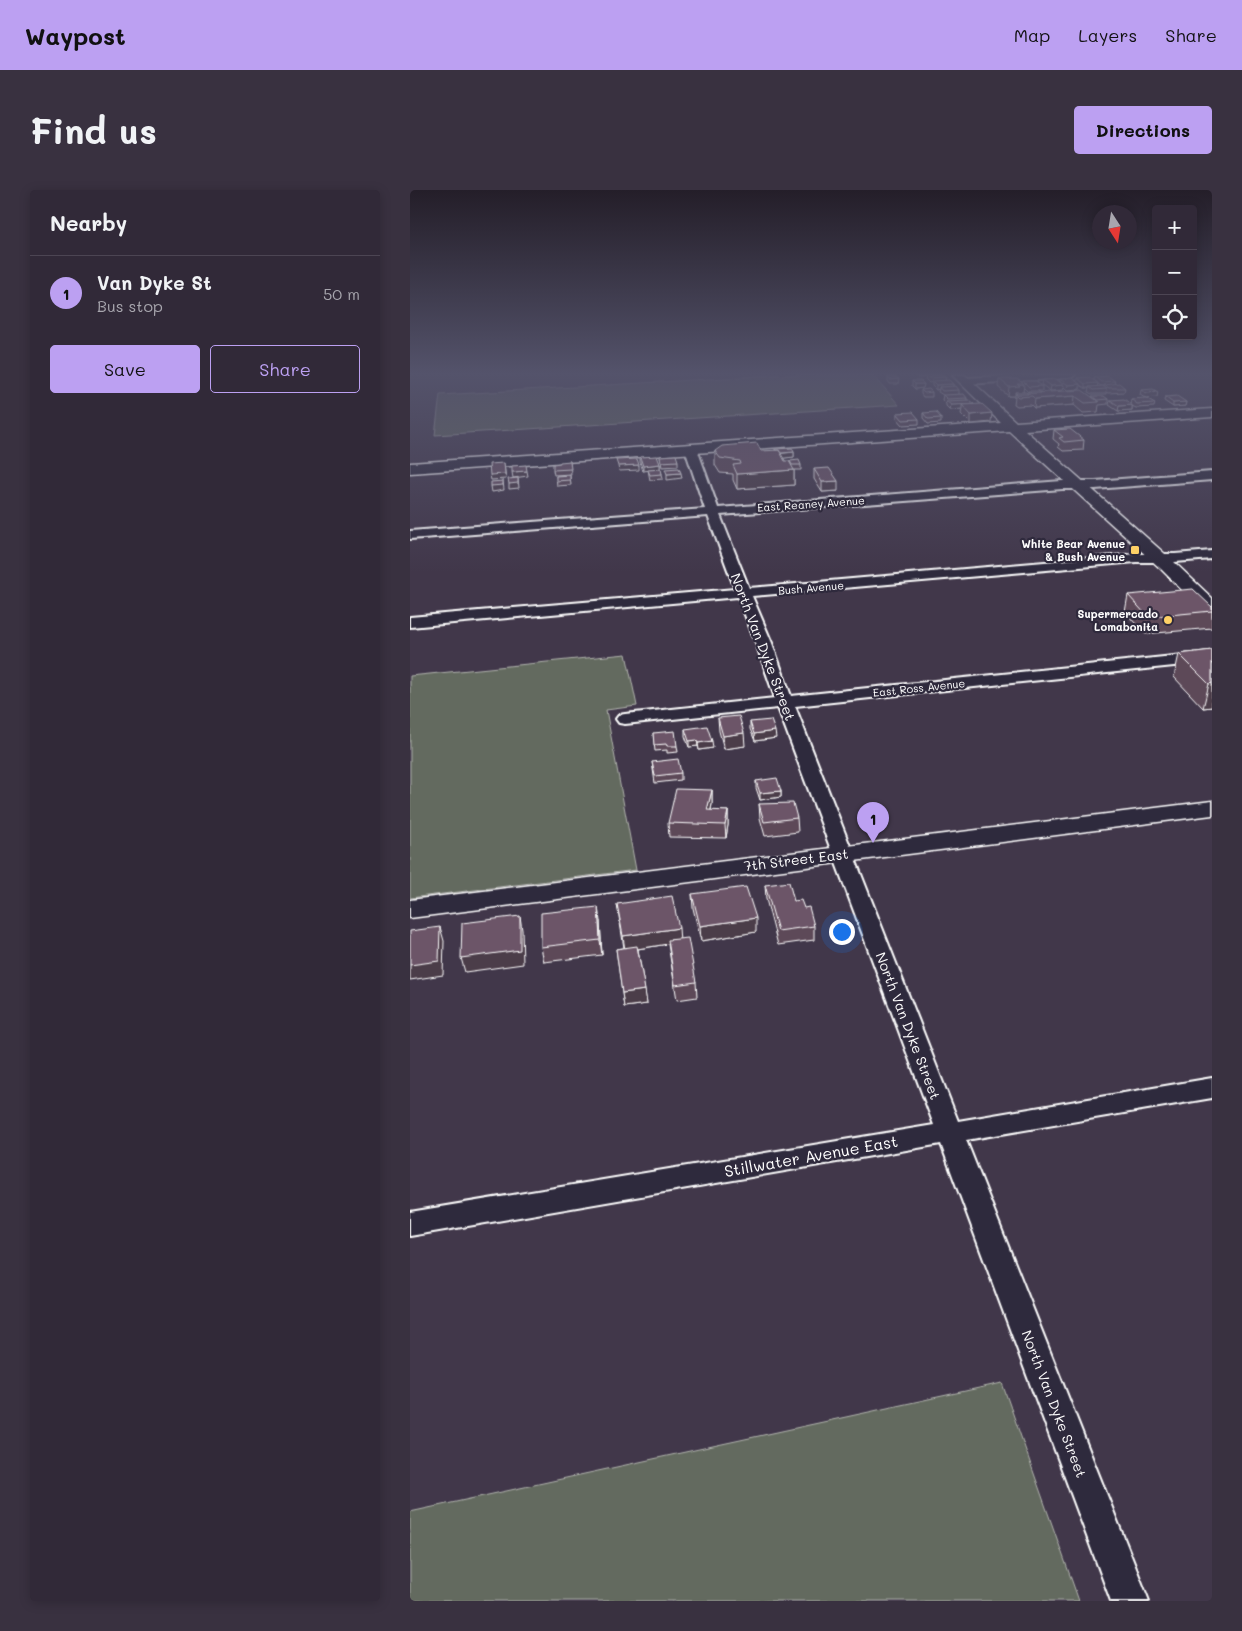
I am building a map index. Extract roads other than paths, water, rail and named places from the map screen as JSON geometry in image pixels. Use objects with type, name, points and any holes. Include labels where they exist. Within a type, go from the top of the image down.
[{"type":"main road","points":[[410,468],[811,441]]},
{"type":"main road","points":[[1028,441],[1159,558],[1212,609]]},
{"type":"main road","name":"7th Street East","points":[[410,909],[1212,808]]},
{"type":"street","name":"North Van Dyke Street","points":[[691,449],[726,550],[784,703],[1130,1601]]},
{"type":"street","name":"East Reaney Avenue","points":[[410,535],[1062,484],[1078,485],[1212,476]]},
{"type":"street","name":"Bush Avenue","points":[[410,622],[1136,558],[1212,555]]},
{"type":"street","name":"East Ross Avenue","points":[[625,719],[1212,657]]},
{"type":"street","name":"Stillwater Avenue East","points":[[410,1224],[1212,1088]]},
{"type":"place","name":"White Bear Avenue & Bush Avenue","points":[[1135,550]]},
{"type":"place","name":"Supermercado Lomabonita","points":[[1168,620]]},
{"type":"place","name":"Van Dyke St","points":[[873,843]]}]
